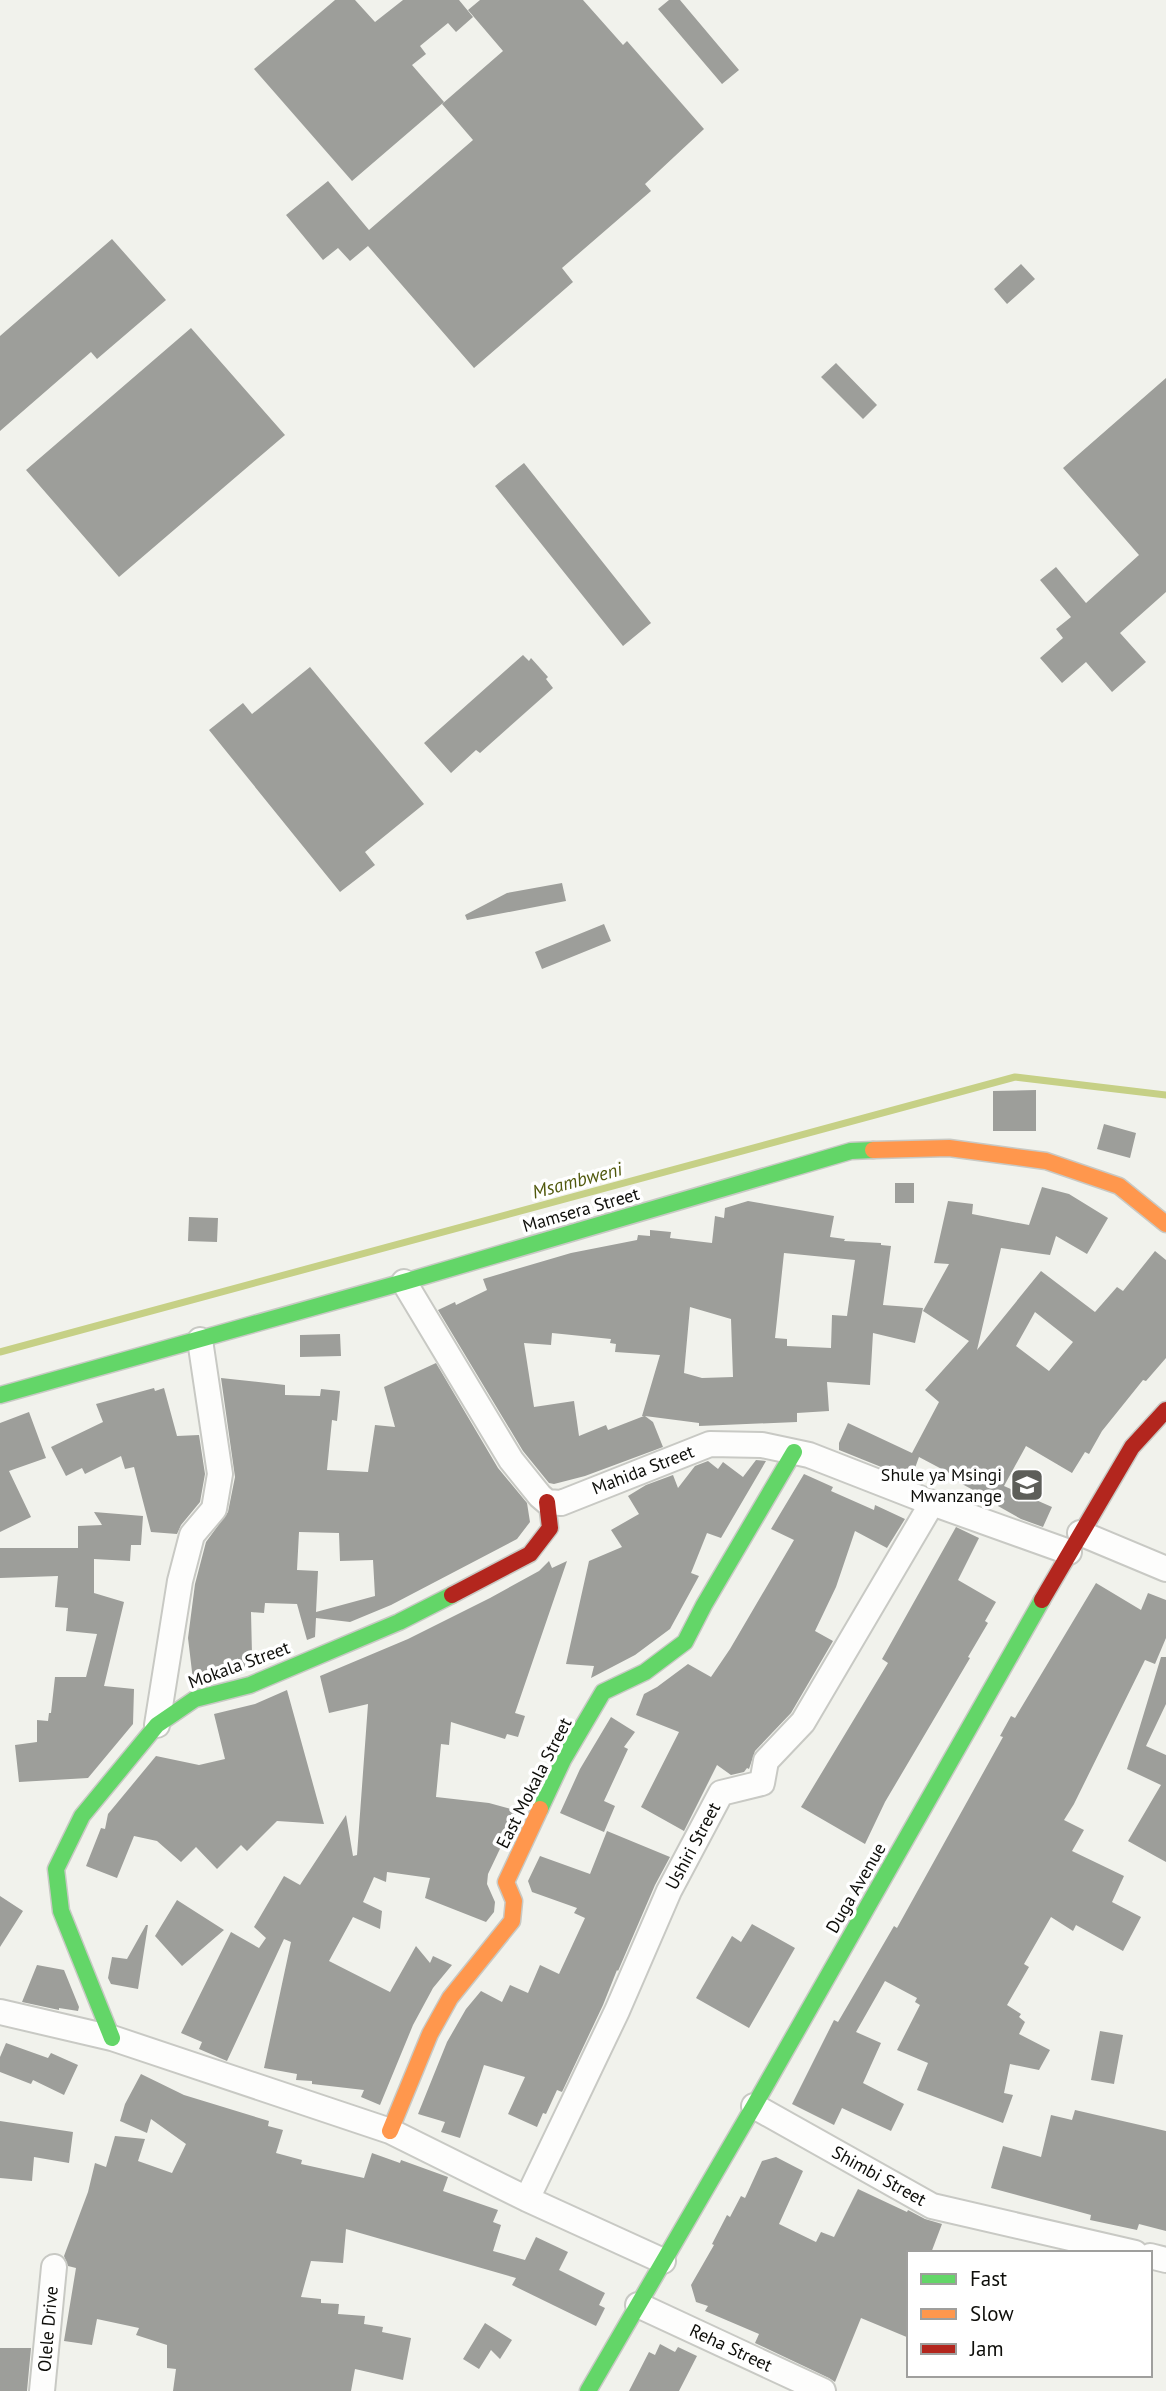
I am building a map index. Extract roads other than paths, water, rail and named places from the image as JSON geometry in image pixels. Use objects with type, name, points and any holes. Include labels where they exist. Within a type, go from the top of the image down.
[{"type":"street","name":"Mamsera Street","points":[[0,1395],[404,1282],[851,1151],[949,1148],[1046,1161],[1119,1186],[1166,1224]]},
{"type":"street","points":[[404,1282],[511,1460],[547,1502]]},
{"type":"street","points":[[157,1724],[180,1581],[192,1535],[214,1509],[220,1474],[200,1340]]},
{"type":"street","name":"Duga Avenue","points":[[588,2391],[1075,1543],[1132,1447],[1166,1410]]},
{"type":"street","name":"Mahida Street","points":[[547,1502],[561,1503],[710,1444],[762,1445],[810,1455],[932,1503],[1166,1569]]},
{"type":"street","name":"East Mokala Street","points":[[390,2131],[430,2034],[450,1998],[512,1921],[516,1908],[514,1894],[506,1882],[563,1760],[603,1692],[645,1672],[685,1642],[794,1452]]},
{"type":"street","name":"Mokala Street","points":[[112,2038],[61,1911],[56,1869],[82,1816],[157,1724],[195,1699],[250,1685],[399,1622],[530,1554],[550,1528],[547,1502]]},
{"type":"street","name":"Ushiri Street","points":[[527,2199],[617,2011],[669,1891],[721,1793],[762,1783],[766,1761],[803,1722],[932,1503]]},
{"type":"street","points":[[0,2012],[112,2038],[390,2131],[527,2199],[663,2261]]},
{"type":"street","name":"Shimbi Street","points":[[754,2106],[932,2206],[1126,2251]]},
{"type":"street","name":"Olele Drive","points":[[42,2391],[54,2267]]},
{"type":"street","name":"Reha Street","points":[[638,2305],[823,2391]]},
{"type":"waterway","name":"Msambweni","points":[[0,1352],[1015,1077],[1166,1095]]},
{"type":"place","name":"Shule ya Msingi Mwanzange","points":[[1027,1485]]}]
